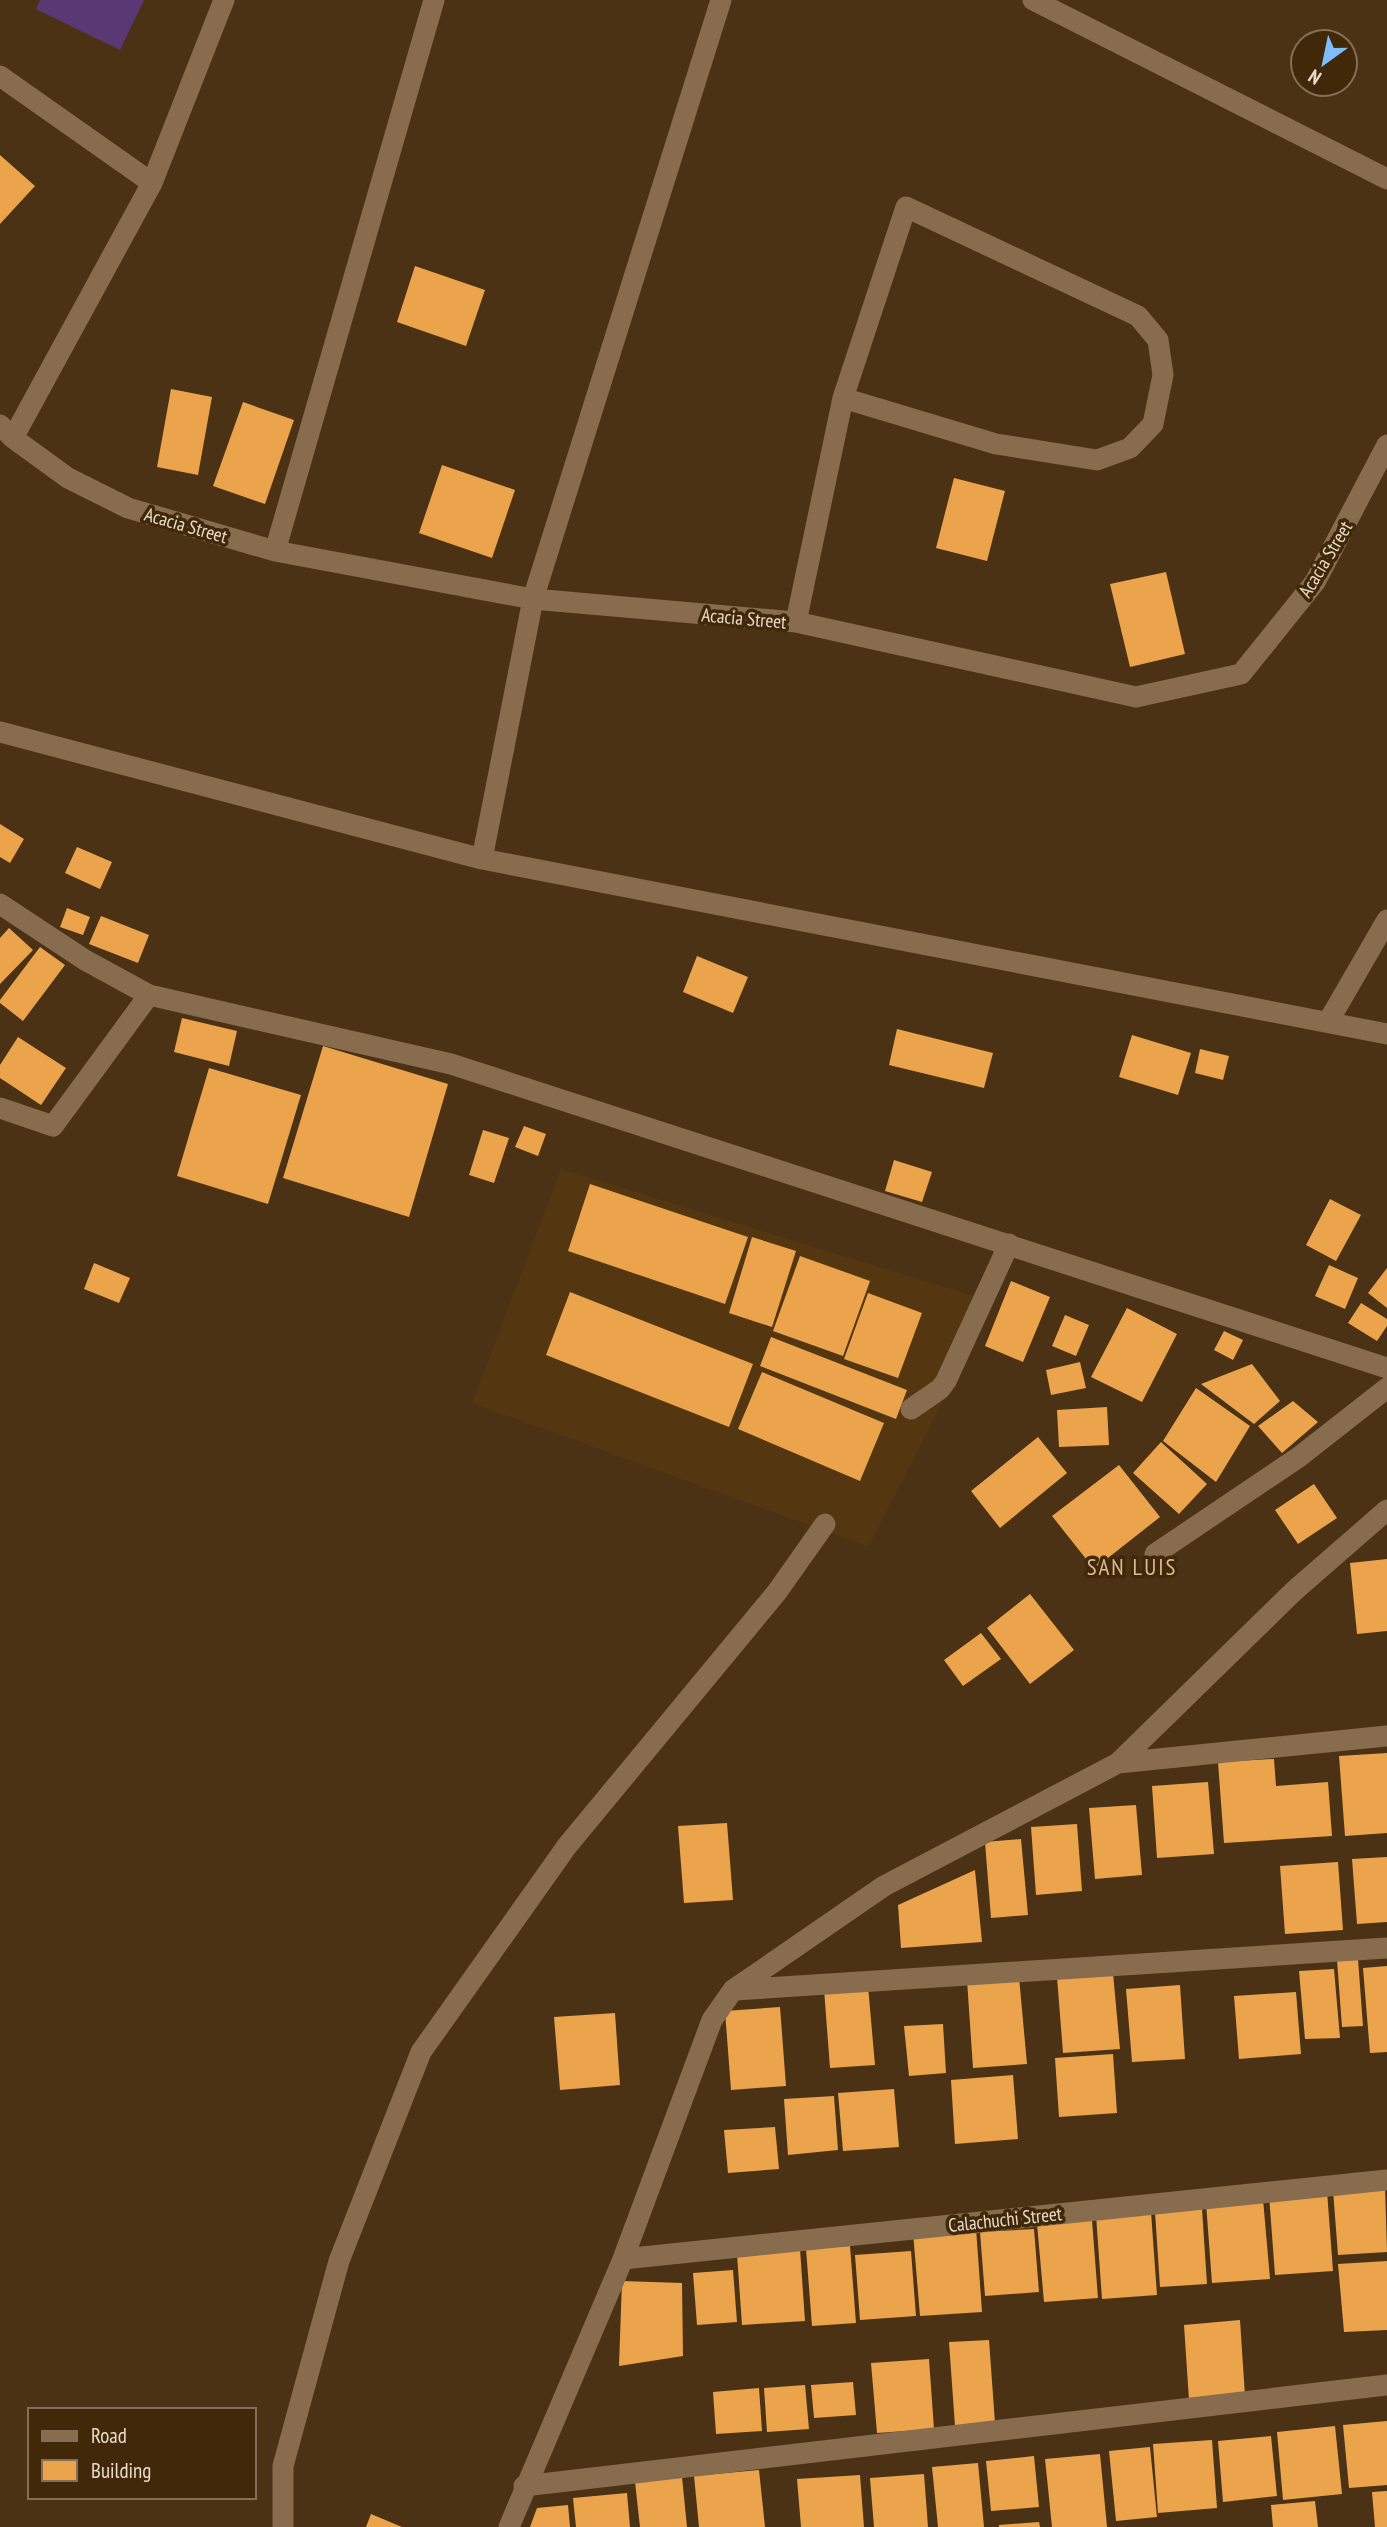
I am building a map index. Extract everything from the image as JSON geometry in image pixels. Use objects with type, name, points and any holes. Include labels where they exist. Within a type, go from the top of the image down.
[{"type":"street","points":[[7,432],[152,183],[224,0]]},
{"type":"street","points":[[275,551],[434,0]]},
{"type":"street","points":[[482,859],[533,599],[721,0]]},
{"type":"street","points":[[1033,0],[1387,179]]},
{"type":"street","points":[[0,76],[152,183]]},
{"type":"street","points":[[796,622],[843,398],[906,207],[1139,316],[1158,340],[1163,375],[1153,424],[1130,448],[1097,460],[996,444],[843,398]]},
{"type":"street","name":"Acacia Street","points":[[7,432],[68,478],[128,508],[275,551],[533,599],[796,622],[1136,698],[1241,674],[1315,582],[1387,445]]},
{"type":"street","points":[[0,732],[482,859],[1387,1034]]},
{"type":"street","points":[[0,904],[85,960],[149,995],[451,1065],[1387,1368]]},
{"type":"street","points":[[1328,1022],[1387,920]]},
{"type":"street","points":[[0,1108],[53,1126],[149,995]]},
{"type":"street","points":[[911,1409],[940,1389],[946,1381],[1009,1244]]},
{"type":"street","points":[[1154,1554],[1299,1457],[1387,1388]]},
{"type":"street","points":[[509,2527],[524,2486],[623,2259],[712,2020],[733,1990],[884,1886],[1118,1763],[1294,1591],[1387,1510]]},
{"type":"street","points":[[283,2527],[283,2466],[339,2261],[421,2052],[567,1846],[777,1592],[825,1524]]},
{"type":"street","points":[[1118,1763],[1387,1736]]},
{"type":"street","points":[[733,1990],[1387,1948]]},
{"type":"street","name":"Calachuchi Street","points":[[623,2259],[1387,2180]]},
{"type":"street","points":[[524,2486],[1387,2385]]},
{"type":"shaded area","points":[[40,0],[144,0],[120,50],[36,9]]},
{"type":"shaded area","points":[[561,1169],[993,1302],[869,1547],[472,1403]]},
{"type":"building","points":[[0,155],[35,186],[0,224]]},
{"type":"building","points":[[415,266],[485,290],[466,346],[397,322]]},
{"type":"building","points":[[171,389],[212,397],[198,475],[157,467]]},
{"type":"building","points":[[243,402],[294,420],[265,504],[213,486]]},
{"type":"building","points":[[442,465],[515,490],[492,558],[419,533]]},
{"type":"building","points":[[954,478],[1005,491],[987,561],[936,548]]},
{"type":"building","points":[[1166,572],[1185,654],[1130,667],[1110,584]]},
{"type":"building","points":[[0,824],[24,839],[10,863],[0,857]]},
{"type":"building","points":[[77,847],[112,862],[100,889],[65,873]]},
{"type":"building","points":[[67,908],[90,917],[83,935],[60,927]]},
{"type":"building","points":[[101,916],[149,935],[138,963],[89,944]]},
{"type":"building","points":[[9,928],[33,950],[0,984],[0,938]]},
{"type":"building","points":[[40,947],[65,965],[23,1021],[0,1003],[0,1000]]},
{"type":"building","points":[[697,956],[748,977],[733,1013],[683,992]]},
{"type":"building","points":[[182,1018],[237,1031],[229,1066],[174,1052]]},
{"type":"building","points":[[897,1029],[993,1053],[984,1088],[889,1065]]},
{"type":"building","points":[[1132,1035],[1191,1053],[1178,1095],[1119,1077]]},
{"type":"building","points":[[18,1037],[66,1068],[41,1105],[0,1078],[0,1065]]},
{"type":"building","points":[[323,1046],[448,1084],[409,1217],[283,1178]]},
{"type":"building","points":[[1200,1049],[1229,1056],[1223,1080],[1195,1073]]},
{"type":"building","points":[[209,1068],[301,1095],[268,1204],[177,1176]]},
{"type":"building","points":[[524,1126],[546,1134],[538,1156],[515,1147]]},
{"type":"building","points":[[483,1130],[509,1138],[494,1183],[469,1175]]},
{"type":"building","points":[[894,1160],[932,1172],[922,1202],[885,1191]]},
{"type":"building","points":[[590,1184],[748,1237],[725,1304],[568,1251]]},
{"type":"building","points":[[1330,1199],[1361,1215],[1336,1261],[1306,1245]]},
{"type":"building","points":[[752,1237],[796,1251],[772,1327],[729,1313]]},
{"type":"building","points":[[800,1256],[870,1281],[843,1356],[773,1331]]},
{"type":"building","points":[[94,1263],[130,1278],[119,1303],[84,1289]]},
{"type":"building","points":[[1329,1265],[1358,1278],[1345,1309],[1315,1296]]},
{"type":"building","points":[[1387,1268],[1387,1308],[1368,1293]]},
{"type":"building","points":[[1011,1281],[1050,1297],[1023,1362],[985,1346]]},
{"type":"building","points":[[570,1292],[753,1364],[729,1427],[546,1355]]},
{"type":"building","points":[[868,1293],[922,1313],[898,1378],[844,1359]]},
{"type":"building","points":[[1361,1303],[1387,1319],[1387,1326],[1377,1341],[1348,1323]]},
{"type":"building","points":[[1127,1308],[1177,1334],[1142,1402],[1091,1377]]},
{"type":"building","points":[[1065,1315],[1089,1325],[1076,1356],[1052,1346]]},
{"type":"building","points":[[1224,1331],[1243,1340],[1233,1360],[1214,1350]]},
{"type":"building","points":[[771,1337],[907,1390],[896,1419],[760,1366]]},
{"type":"building","points":[[1080,1362],[1086,1388],[1051,1395],[1046,1370]]},
{"type":"building","points":[[1252,1364],[1280,1401],[1254,1424],[1201,1384]]},
{"type":"building","points":[[762,1372],[884,1423],[860,1481],[738,1429]]},
{"type":"building","points":[[1196,1388],[1250,1426],[1216,1482],[1163,1441]]},
{"type":"building","points":[[1293,1401],[1318,1422],[1282,1453],[1258,1426]]},
{"type":"building","points":[[1107,1407],[1109,1445],[1059,1447],[1057,1410]]},
{"type":"building","points":[[1038,1437],[1067,1473],[1000,1528],[971,1491]]},
{"type":"building","points":[[1161,1442],[1207,1484],[1179,1514],[1133,1473]]},
{"type":"building","points":[[1119,1465],[1160,1517],[1094,1569],[1052,1516]]},
{"type":"building","points":[[1314,1484],[1337,1518],[1298,1544],[1275,1510]]},
{"type":"building","points":[[1387,1559],[1387,1631],[1357,1634],[1350,1563]]},
{"type":"building","points":[[1030,1594],[1074,1650],[1030,1684],[987,1628]]},
{"type":"building","points":[[981,1633],[1001,1659],[963,1686],[944,1660]]},
{"type":"building","points":[[1387,1753],[1387,1833],[1345,1836],[1339,1756]]},
{"type":"building","points":[[1274,1759],[1276,1786],[1328,1782],[1332,1836],[1224,1843],[1218,1762]]},
{"type":"building","points":[[1208,1782],[1214,1854],[1157,1858],[1152,1786]]},
{"type":"building","points":[[1136,1805],[1142,1875],[1095,1879],[1089,1808]]},
{"type":"building","points":[[727,1823],[733,1900],[684,1903],[678,1826]]},
{"type":"building","points":[[1077,1824],[1082,1891],[1036,1895],[1031,1827]]},
{"type":"building","points":[[1021,1839],[1028,1915],[991,1918],[985,1842]]},
{"type":"building","points":[[1387,1857],[1387,1922],[1357,1924],[1352,1859]]},
{"type":"building","points":[[1338,1862],[1343,1930],[1285,1934],[1280,1866]]},
{"type":"building","points":[[975,1870],[982,1942],[901,1948],[898,1905]]},
{"type":"building","points":[[1358,1959],[1363,2026],[1342,2027],[1337,1960]]},
{"type":"building","points":[[1387,1966],[1387,2052],[1370,2053],[1363,1968]]},
{"type":"building","points":[[1334,1969],[1340,2038],[1305,2039],[1299,1971]]},
{"type":"building","points":[[1113,1973],[1120,2049],[1063,2053],[1057,1977]]},
{"type":"building","points":[[1019,1977],[1027,2064],[973,2068],[967,1980]]},
{"type":"building","points":[[1180,1985],[1185,2059],[1132,2062],[1126,1989]]},
{"type":"building","points":[[868,1986],[875,2065],[830,2068],[824,1989]]},
{"type":"building","points":[[1296,1992],[1301,2054],[1239,2059],[1234,1996]]},
{"type":"building","points":[[780,2007],[786,2086],[731,2090],[725,2011]]},
{"type":"building","points":[[615,2013],[620,2085],[560,2090],[554,2017]]},
{"type":"building","points":[[943,2024],[946,2073],[909,2076],[904,2026]]},
{"type":"building","points":[[1113,2054],[1117,2113],[1059,2117],[1055,2058]]},
{"type":"building","points":[[1013,2075],[1018,2139],[955,2144],[951,2080]]},
{"type":"building","points":[[894,2089],[899,2147],[843,2151],[838,2093]]},
{"type":"building","points":[[834,2096],[838,2150],[788,2155],[784,2099]]},
{"type":"building","points":[[775,2127],[779,2169],[728,2173],[724,2130]]},
{"type":"building","points":[[1385,2186],[1387,2252],[1338,2255],[1333,2190]]},
{"type":"building","points":[[1327,2191],[1333,2271],[1275,2275],[1269,2195]]},
{"type":"building","points":[[1263,2199],[1270,2279],[1212,2283],[1206,2203]]},
{"type":"building","points":[[1202,2209],[1207,2284],[1160,2287],[1155,2212]]},
{"type":"building","points":[[1151,2212],[1157,2295],[1102,2299],[1096,2215]]},
{"type":"building","points":[[1092,2220],[1098,2298],[1044,2302],[1037,2224]]},
{"type":"building","points":[[976,2228],[982,2312],[920,2316],[913,2232]]},
{"type":"building","points":[[1034,2229],[1039,2292],[985,2296],[980,2232]]},
{"type":"building","points":[[850,2246],[856,2323],[812,2326],[806,2249]]},
{"type":"building","points":[[800,2249],[805,2321],[742,2325],[737,2254]]},
{"type":"building","points":[[911,2251],[916,2316],[860,2320],[855,2255]]},
{"type":"building","points":[[1387,2261],[1387,2330],[1344,2332],[1338,2264]]},
{"type":"building","points":[[733,2270],[737,2322],[697,2325],[693,2273]]},
{"type":"building","points":[[622,2281],[682,2283],[683,2356],[619,2366]]},
{"type":"building","points":[[1240,2320],[1245,2396],[1189,2400],[1184,2325]]},
{"type":"building","points":[[989,2340],[995,2423],[955,2426],[949,2342]]},
{"type":"building","points":[[929,2359],[934,2429],[877,2433],[871,2363]]},
{"type":"building","points":[[853,2382],[856,2415],[814,2418],[811,2385]]},
{"type":"building","points":[[805,2385],[809,2429],[767,2432],[764,2388]]},
{"type":"building","points":[[759,2388],[762,2431],[716,2434],[713,2392]]},
{"type":"building","points":[[1387,2421],[1387,2485],[1349,2488],[1343,2425]]},
{"type":"building","points":[[1335,2426],[1342,2494],[1283,2500],[1277,2432]]},
{"type":"building","points":[[1271,2436],[1277,2496],[1223,2502],[1218,2441]]},
{"type":"building","points":[[1212,2440],[1217,2508],[1158,2513],[1153,2444]]},
{"type":"building","points":[[1150,2447],[1157,2517],[1116,2521],[1109,2451]]},
{"type":"building","points":[[1100,2454],[1107,2527],[1052,2527],[1045,2459]]},
{"type":"building","points":[[1034,2456],[1039,2507],[991,2511],[986,2461]]},
{"type":"building","points":[[978,2463],[984,2527],[938,2527],[932,2467]]},
{"type":"building","points":[[759,2470],[765,2527],[699,2527],[694,2476]]},
{"type":"building","points":[[924,2474],[928,2527],[874,2527],[870,2478]]},
{"type":"building","points":[[860,2475],[864,2527],[801,2527],[797,2479]]},
{"type":"building","points":[[682,2477],[687,2527],[640,2527],[635,2482]]},
{"type":"building","points":[[1387,2491],[1387,2527],[1375,2527],[1372,2492]]},
{"type":"building","points":[[627,2493],[630,2527],[576,2527],[573,2498]]},
{"type":"building","points":[[1315,2501],[1318,2527],[1273,2527],[1271,2505]]},
{"type":"building","points":[[568,2505],[570,2527],[530,2527],[537,2508]]},
{"type":"building","points":[[371,2514],[402,2527],[366,2527]]},
{"type":"building","points":[[1039,2522],[1040,2527],[999,2527],[999,2525]]},
{"type":"district","name":"SAN LUIS","points":[[1132,1567]]}]
